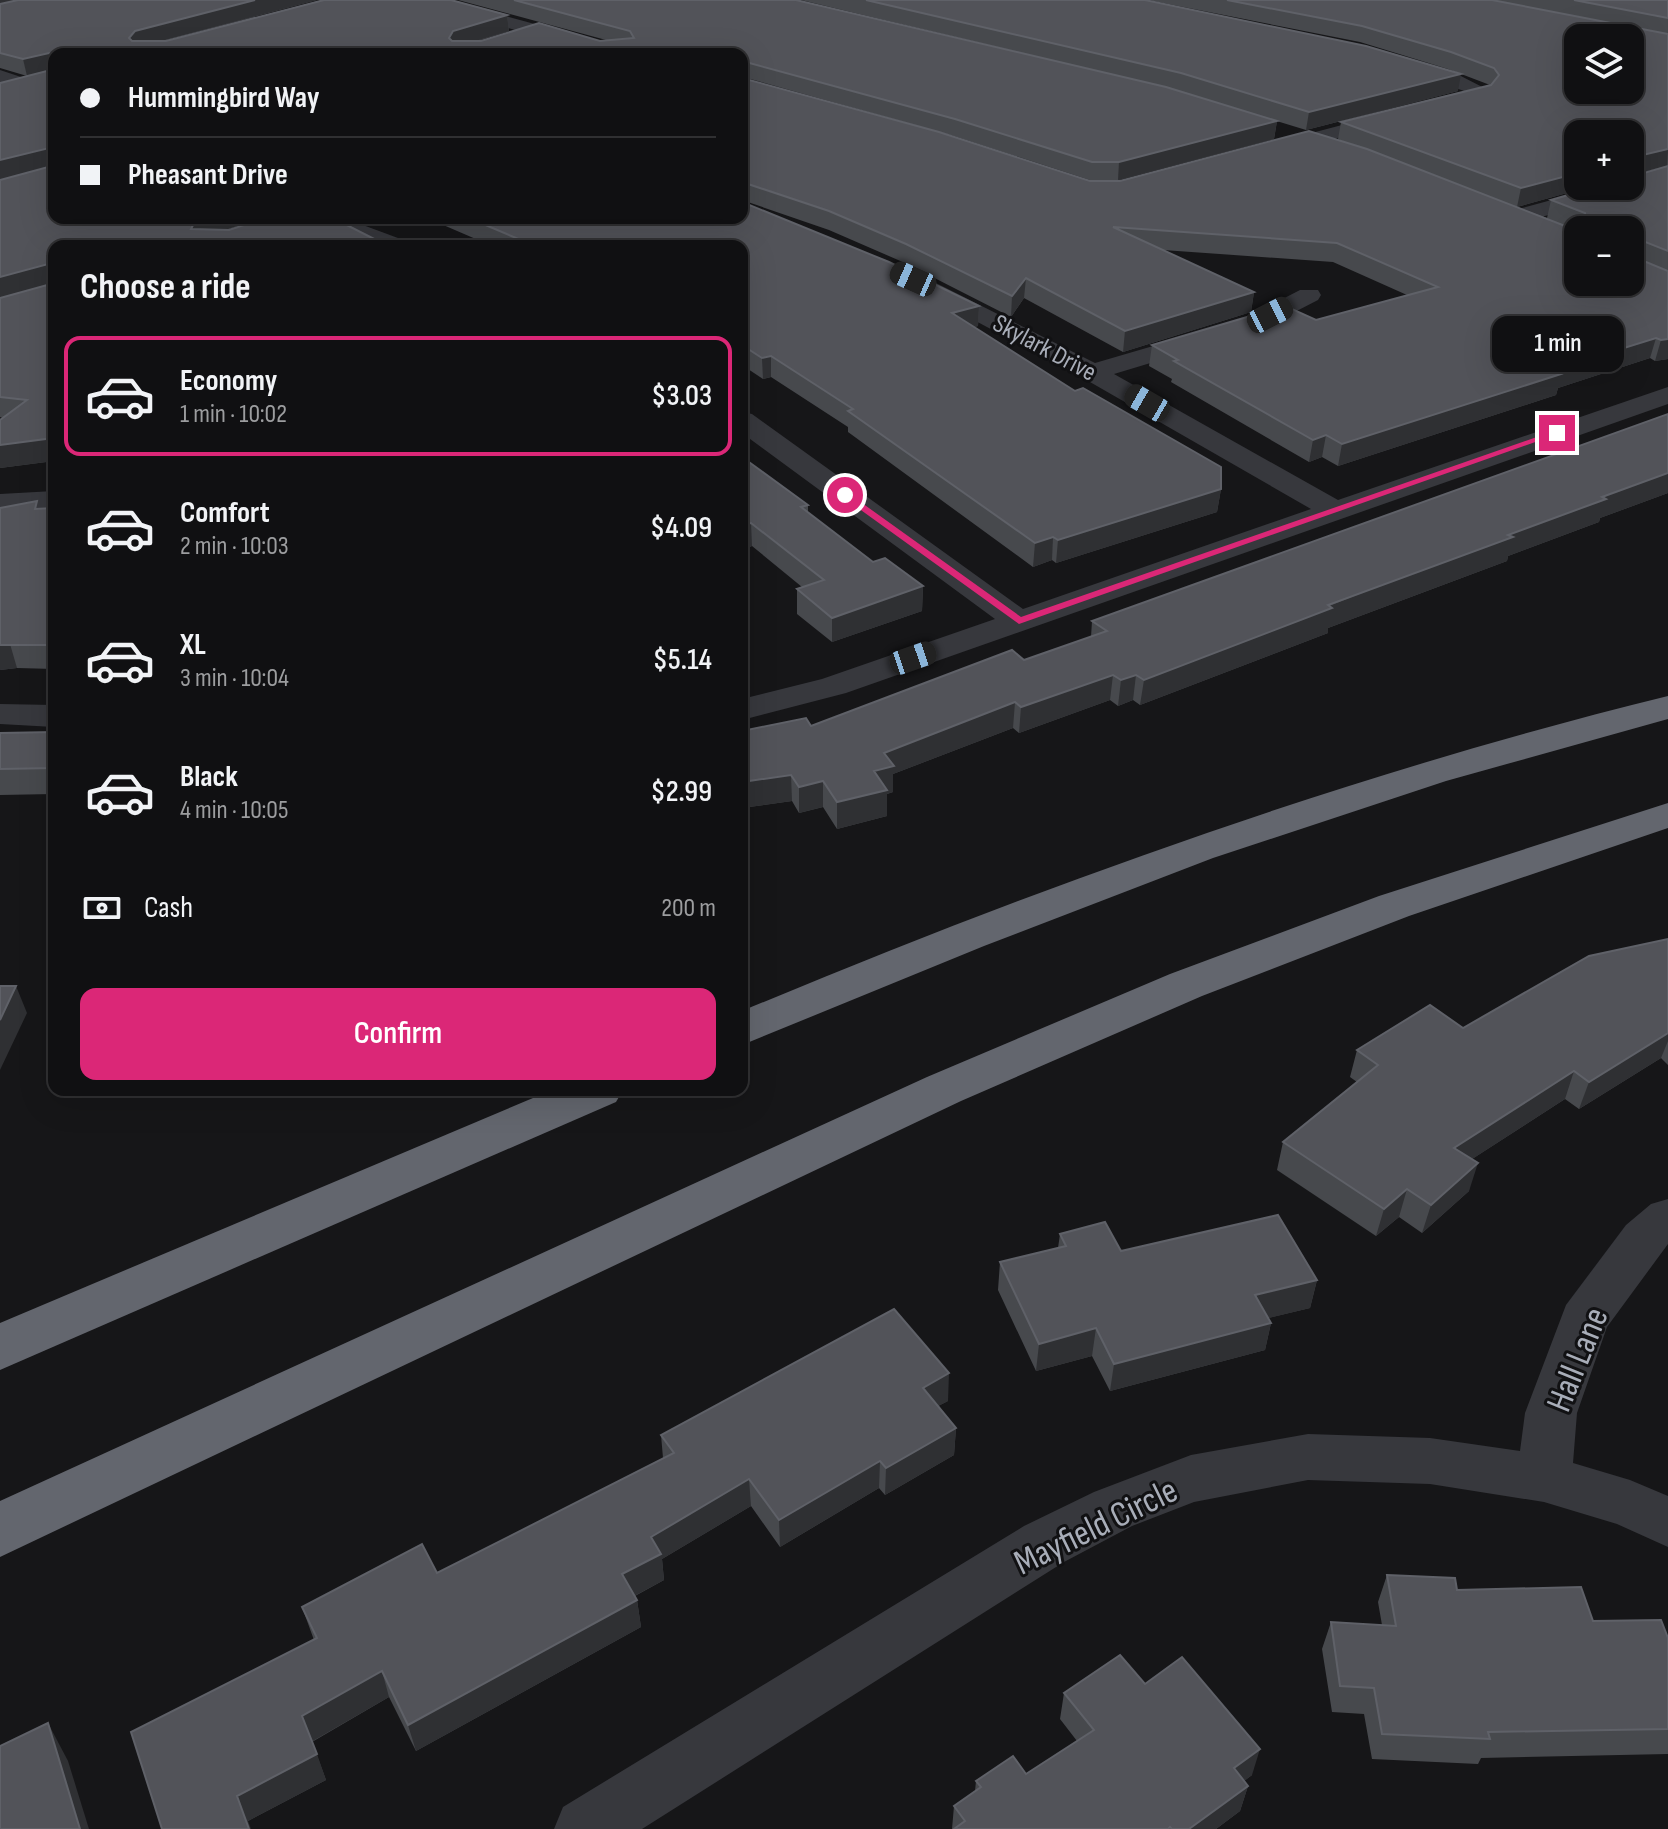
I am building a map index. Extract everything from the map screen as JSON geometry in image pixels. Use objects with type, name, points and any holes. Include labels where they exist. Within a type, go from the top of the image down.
[{"type":"highway","points":[[748,1026],[847,983],[1077,894],[1281,822],[1457,765],[1668,707]]},
{"type":"highway","points":[[0,1530],[944,1089],[1129,1010],[1394,906],[1668,815]]},
{"type":"highway","points":[[0,1347],[585,1096]]},
{"type":"street","points":[[428,0],[601,48]]},
{"type":"street","points":[[505,41],[539,31]]},
{"type":"street","points":[[1247,157],[1482,92],[1448,77],[1391,60]]},
{"type":"street","points":[[0,76],[26,85]]},
{"type":"street","points":[[1272,127],[1345,151]]},
{"type":"street","points":[[1542,227],[1512,213],[1566,200]]},
{"type":"street","points":[[339,224],[382,240]]},
{"type":"street","name":"Skylark Drive","points":[[905,276],[955,298],[1092,372],[1334,510]]},
{"type":"street","points":[[1092,372],[1251,325],[1309,295]]},
{"type":"street","points":[[748,708],[834,686],[1668,395]]},
{"type":"street","points":[[748,426],[1019,621]]},
{"type":"street","points":[[0,503],[48,500]]},
{"type":"street","points":[[0,714],[48,716]]},
{"type":"street","name":"Hall Lane","points":[[1544,1478],[1551,1413],[1584,1319],[1643,1238],[1668,1217]]},
{"type":"street","name":"Mayfield Circle","points":[[585,1829],[1044,1544],[1113,1509],[1191,1479],[1308,1457],[1430,1461],[1544,1478],[1630,1504],[1668,1522]]},
{"type":"building","points":[[18,0],[255,0],[135,31],[129,38],[132,41],[166,41],[324,0],[451,0],[507,15],[453,31],[449,38],[452,41],[481,41],[539,23],[600,41],[634,38],[630,31],[514,0],[796,0],[1166,87],[1277,121],[1119,162],[1092,162],[955,119],[748,63],[748,48],[48,48],[48,53],[23,59],[0,53],[0,4]]},
{"type":"building","points":[[866,0],[1145,0],[1366,46],[1461,74],[1309,112],[1181,73]]},
{"type":"building","points":[[1227,0],[1492,0],[1616,24],[1564,24],[1564,104],[1644,104],[1644,29],[1668,34],[1668,149],[1644,155],[1644,120],[1564,120],[1564,177],[1521,188],[1341,122],[1491,85],[1499,75],[1494,68],[1362,26]]},
{"type":"building","points":[[1574,0],[1668,0],[1668,18]]},
{"type":"building","points":[[48,71],[48,148],[0,160],[0,83]]},
{"type":"building","points":[[748,80],[939,132],[1090,181],[1120,181],[1309,131],[1367,149],[1564,226],[1564,296],[1644,296],[1644,261],[1668,271],[1668,339],[1656,338],[1553,370],[1561,374],[1342,444],[1326,435],[1313,440],[1174,361],[1178,360],[1152,345],[1264,312],[1281,304],[1316,320],[1438,287],[1337,243],[1113,227],[1254,292],[1125,331],[1026,278],[1012,296],[906,244],[829,211],[748,184]]},
{"type":"building","points":[[1668,166],[1668,251],[1644,241],[1644,216],[1585,216],[1585,213],[1551,200],[1564,196],[1564,200],[1644,200],[1644,173]]},
{"type":"building","points":[[48,167],[48,224],[194,224],[191,229],[229,230],[247,224],[345,224],[376,240],[48,240],[48,264],[0,277],[0,180]]},
{"type":"building","points":[[748,204],[889,262],[979,306],[952,313],[1075,391],[1083,388],[1221,467],[1221,489],[1058,540],[1053,537],[1035,543],[848,411],[853,409],[771,356],[762,358],[748,349],[748,240],[521,240],[483,224],[748,224]]},
{"type":"building","points":[[48,285],[48,439],[0,445],[0,420],[27,400],[0,397],[0,298]]},
{"type":"building","points":[[1668,414],[1668,473],[1508,535],[1513,537],[1328,605],[1332,608],[1144,680],[1136,675],[1121,680],[1113,675],[1021,707],[1015,702],[884,753],[894,766],[874,771],[887,790],[837,802],[823,781],[799,787],[791,775],[748,781],[748,730],[806,718],[811,726],[1012,650],[1024,660],[1107,631],[1092,621]]},
{"type":"building","points":[[748,461],[808,505],[801,507],[873,562],[885,558],[923,586],[832,618],[797,589],[824,580],[748,524]]},
{"type":"building","points":[[37,501],[35,509],[48,508],[48,645],[0,645],[0,508]]},
{"type":"building","points":[[48,732],[48,768],[0,769],[0,733]]},
{"type":"building","points":[[1668,939],[1668,1033],[1589,1082],[1574,1071],[1454,1148],[1478,1163],[1431,1205],[1407,1189],[1384,1209],[1283,1142],[1378,1065],[1357,1050],[1430,1005],[1463,1028],[1589,956]]},
{"type":"building","points":[[0,986],[16,986],[0,1020]]},
{"type":"building","points":[[1278,1215],[1317,1280],[1255,1295],[1271,1323],[1114,1364],[1096,1328],[1039,1344],[1000,1262],[1066,1246],[1060,1234],[1105,1222],[1121,1251]]},
{"type":"building","points":[[894,1309],[949,1373],[923,1388],[956,1428],[886,1468],[880,1461],[779,1520],[749,1479],[651,1537],[661,1554],[622,1574],[637,1600],[408,1725],[382,1671],[302,1716],[317,1754],[237,1796],[249,1829],[162,1829],[131,1732],[317,1638],[302,1607],[422,1544],[437,1573],[674,1453],[661,1435]]},
{"type":"building","points":[[1387,1575],[1455,1578],[1457,1590],[1581,1587],[1593,1621],[1661,1620],[1668,1638],[1668,1729],[1488,1732],[1490,1739],[1382,1734],[1374,1688],[1340,1686],[1331,1622],[1396,1626]]},
{"type":"building","points":[[1120,1655],[1145,1684],[1182,1657],[1260,1749],[1234,1768],[1248,1786],[1189,1829],[954,1829],[965,1821],[954,1806],[981,1787],[976,1781],[1013,1756],[1026,1774],[1094,1730],[1064,1693]]},
{"type":"building","points":[[48,1723],[80,1829],[0,1829],[0,1746]]},
{"type":"route","points":[[845,495],[1019,621],[1557,433]]}]
